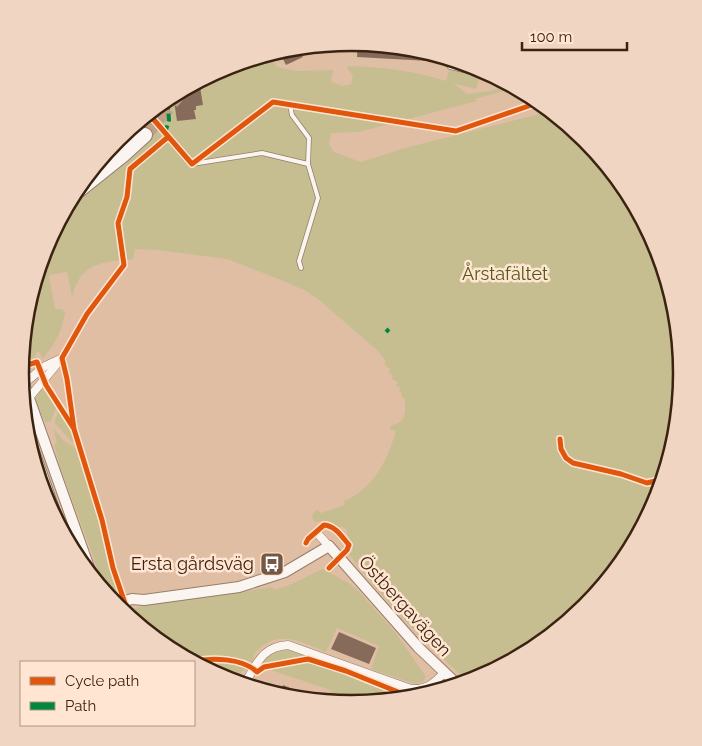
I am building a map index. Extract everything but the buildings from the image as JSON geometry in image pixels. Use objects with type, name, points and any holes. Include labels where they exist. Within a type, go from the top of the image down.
[{"type":"highway","points":[[95,177],[123,155],[141,131],[135,134]]},
{"type":"street","points":[[29,380],[46,366],[62,358],[29,396]]},
{"type":"street","points":[[32,417],[83,552]]},
{"type":"street","points":[[124,601],[239,587],[285,572],[329,546],[317,533]]},
{"type":"street","name":"Östbergavägen","points":[[329,546],[418,647],[451,679]]},
{"type":"street","points":[[129,606],[144,600]]},
{"type":"street","points":[[248,678],[263,653],[278,646],[288,645],[414,689]]},
{"type":"street","points":[[433,684],[444,673]]},
{"type":"lane","points":[[450,67],[456,68]]},
{"type":"lane","points":[[290,105],[292,115],[309,138],[308,164],[318,198],[299,261],[301,268]]},
{"type":"lane","points":[[192,164],[262,153],[308,164]]},
{"type":"path","points":[[340,76],[343,51]]},
{"type":"path","points":[[341,62],[450,67]]},
{"type":"path","points":[[54,400],[64,414]]},
{"type":"path","points":[[58,407],[52,425],[70,442],[79,446]]},
{"type":"path","points":[[77,438],[82,455]]},
{"type":"green space","name":"Årstafältet","points":[[273,61],[277,67],[297,71],[333,70],[331,82],[343,86],[351,84],[353,76],[347,68],[349,66],[398,70],[446,81],[450,67],[480,77],[476,89],[453,83],[467,94],[501,88],[506,91],[474,99],[477,101],[359,132],[331,133],[329,144],[334,152],[361,162],[405,148],[542,113],[579,145],[607,177],[640,230],[656,269],[667,310],[673,352],[673,394],[662,456],[656,477],[640,516],[607,569],[579,601],[547,629],[494,662],[462,675],[406,621],[362,571],[349,554],[353,550],[346,529],[341,526],[338,528],[330,523],[315,522],[312,518],[313,513],[317,510],[321,513],[345,505],[344,501],[354,496],[371,481],[384,463],[393,442],[396,431],[390,429],[390,426],[400,422],[404,417],[405,399],[399,391],[401,388],[396,386],[398,382],[392,379],[393,375],[389,373],[390,369],[384,364],[386,361],[378,351],[318,299],[306,291],[227,259],[135,249],[133,259],[102,263],[87,270],[76,285],[72,297],[67,272],[49,275],[55,309],[62,309],[65,312],[62,325],[54,343],[42,359],[40,352],[37,351],[35,357],[29,360],[35,310],[46,269],[62,230],[72,212],[85,191],[148,139],[150,141],[141,129],[152,119],[163,133],[164,127],[156,117],[190,94],[228,75]]},
{"type":"green space","points":[[42,389],[56,408],[51,421],[46,423],[36,406],[36,397]]},
{"type":"green space","points":[[59,411],[71,427],[75,442],[72,442],[54,422]]},
{"type":"green space","points":[[53,428],[63,440],[77,449],[101,524],[109,561],[121,598],[97,572],[60,467],[54,444],[57,443]]},
{"type":"green space","points":[[323,569],[350,584],[395,632],[426,677],[423,682],[415,684],[371,669],[379,646],[337,628],[326,652],[288,639],[271,641],[254,654],[248,671],[244,669],[240,675],[208,662],[172,641],[132,609],[153,602],[209,597],[272,587],[274,590]]},
{"type":"green space","points":[[290,650],[305,655],[311,661],[392,692],[372,695],[332,695],[330,690],[268,669],[256,673],[264,659],[278,652]]},
{"type":"tunnel","points":[[145,135],[167,109]]},
{"type":"marked path","points":[[165,133],[169,120],[168,108]]},
{"type":"marked path","points":[[386,332],[389,329]]},
{"type":"cycle path","points":[[153,119],[192,164],[273,102],[456,131],[530,105]]},
{"type":"cycle path","points":[[74,429],[62,358],[87,314],[124,265],[118,223],[127,197],[130,169],[168,137]]},
{"type":"cycle path","points":[[29,364],[37,362],[46,385],[74,429],[102,520],[113,568],[125,603]]},
{"type":"cycle path","points":[[560,439],[561,449],[566,458],[573,463],[621,474],[647,483],[654,481]]},
{"type":"cycle path","points":[[306,543],[324,525],[332,527],[341,535],[349,545],[347,550],[329,568]]},
{"type":"cycle path","points":[[204,660],[235,661],[251,667],[257,672],[264,667],[308,659],[346,671],[397,691]]},
{"type":"place","name":"Ersta gårdsväg","points":[[272,564]]}]
